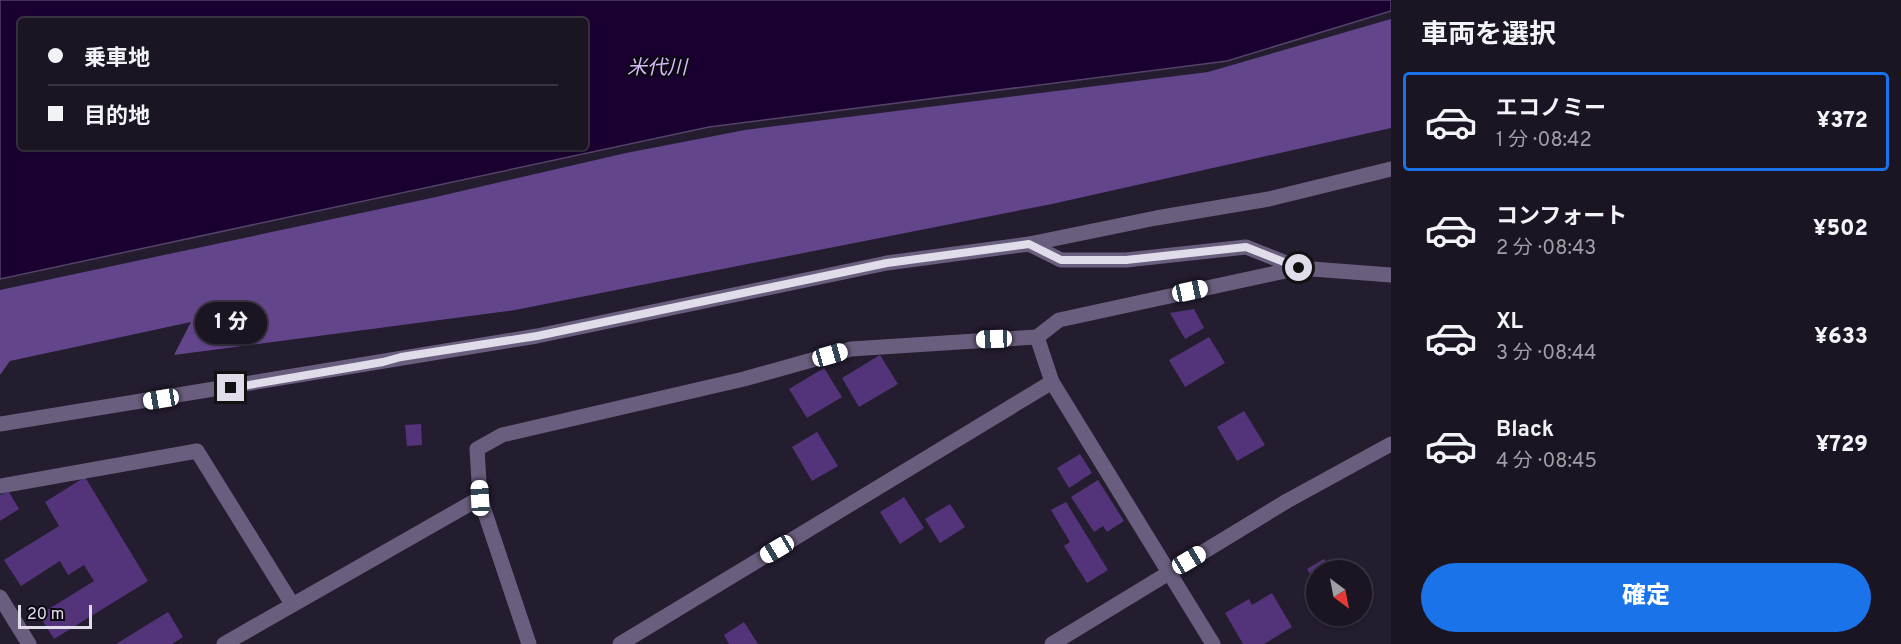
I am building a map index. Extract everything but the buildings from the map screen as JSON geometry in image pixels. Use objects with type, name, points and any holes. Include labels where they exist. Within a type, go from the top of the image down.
[{"type":"street","points":[[0,424],[537,336],[887,263],[1029,244],[1156,218],[1269,199],[1391,169]]},
{"type":"street","points":[[1029,244],[1061,260],[1126,260],[1246,247],[1299,268]]},
{"type":"street","points":[[528,644],[480,498],[477,449],[502,435],[744,379],[851,349],[1037,337],[1059,320],[1299,268],[1391,275]]},
{"type":"street","points":[[1037,337],[1052,382],[1213,644]]},
{"type":"street","points":[[620,644],[1052,382]]},
{"type":"street","points":[[1052,644],[1287,501],[1391,444]]},
{"type":"street","points":[[0,486],[197,451],[292,604]]},
{"type":"street","points":[[224,644],[480,498]]},
{"type":"street","points":[[0,597],[29,644]]},
{"type":"shaded area","points":[[1391,19],[1391,128],[1052,204],[515,310],[174,355],[191,322],[10,361],[0,375],[0,290],[436,197],[626,153],[745,130],[1208,72]]},
{"type":"water","name":"米代川","points":[[0,0],[1391,0],[1391,11],[1227,61],[709,127],[0,279]]},
{"type":"route","points":[[231,388],[401,357],[537,336],[887,263],[1029,244],[1061,260],[1126,260],[1246,247],[1299,268]]}]
